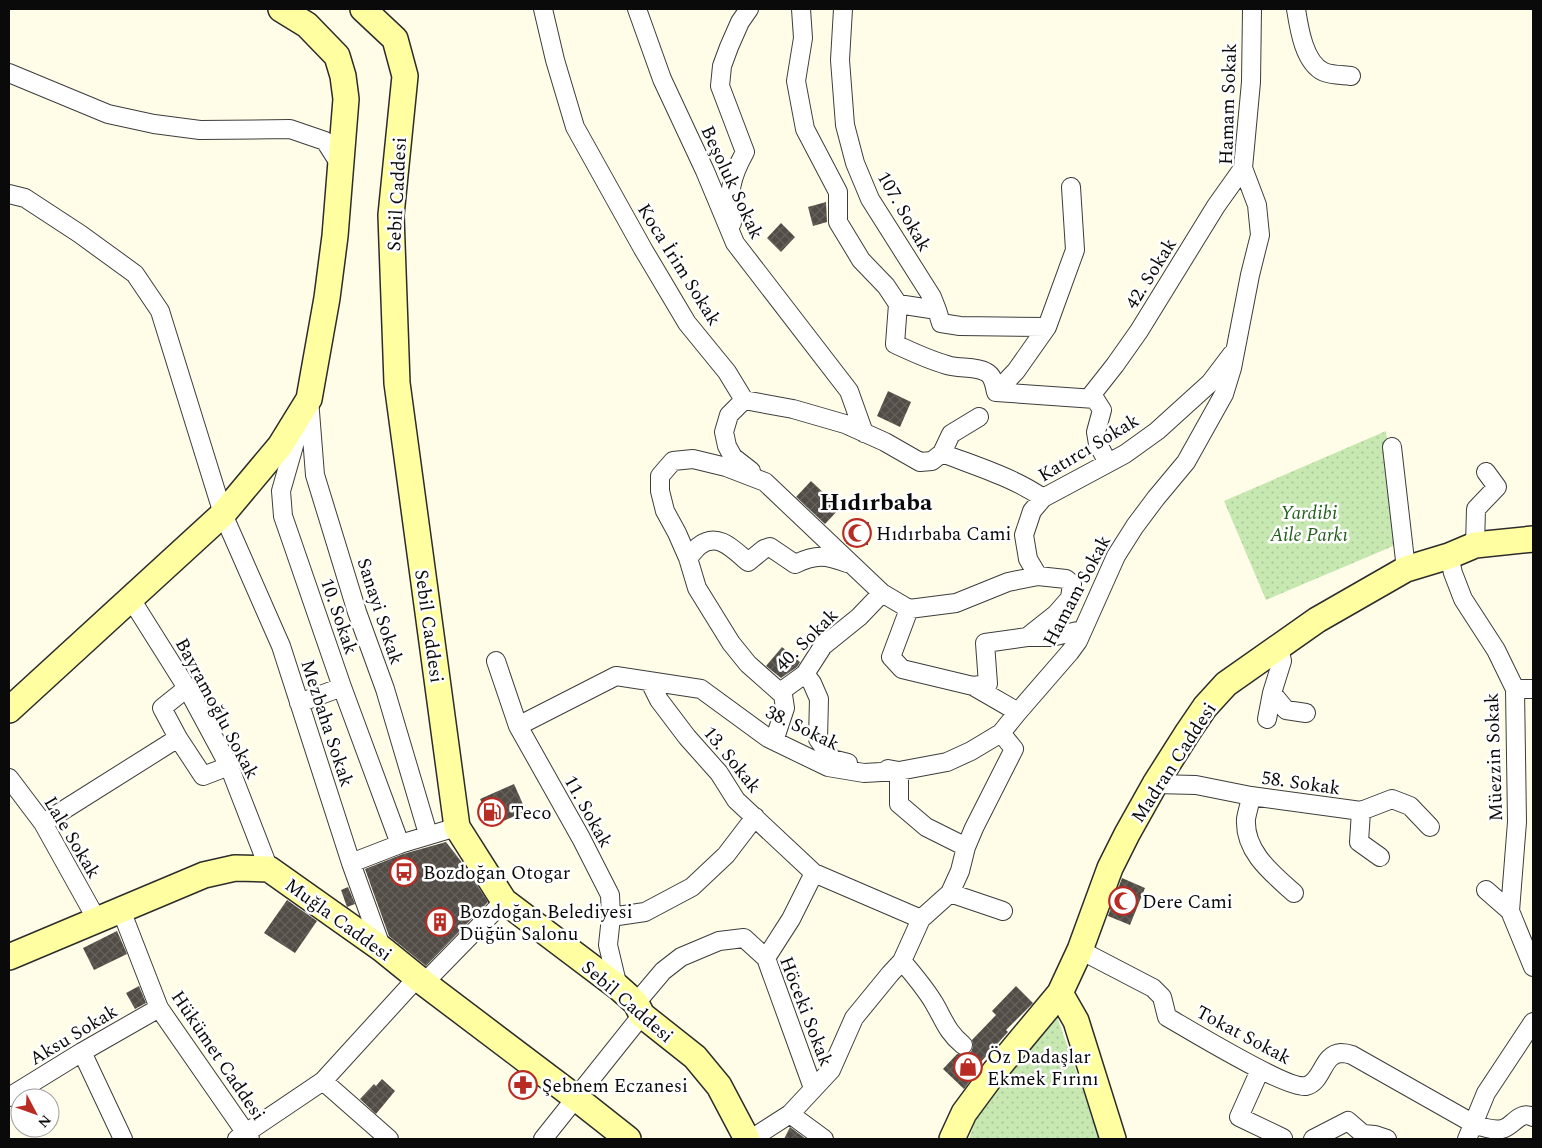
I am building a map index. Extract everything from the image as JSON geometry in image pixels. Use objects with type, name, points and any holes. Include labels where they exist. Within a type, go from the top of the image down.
[{"type":"street","points":[[9,710],[223,514],[280,446],[309,399],[335,236],[346,99],[343,76],[337,56],[307,25],[281,9]]},
{"type":"street","name":"Sebil Caddesi","points":[[363,9],[395,39],[405,76],[391,215],[397,383],[456,827],[504,901],[632,1001],[694,1057],[718,1086],[747,1139]]},
{"type":"street","name":"Koca İrim Sokak","points":[[543,9],[575,127],[687,323],[727,372],[744,400]]},
{"type":"street","name":"Beşoluk Sokak","points":[[637,9],[662,79],[705,171],[735,243],[849,391],[864,433]]},
{"type":"street","points":[[735,243],[729,205],[730,183],[745,152],[720,86],[722,66],[726,53],[740,22],[749,9]]},
{"type":"street","points":[[800,9],[803,38],[796,81],[805,129],[838,192],[838,222],[861,260],[886,286],[898,304],[895,344],[916,355],[948,366],[987,372],[993,379],[996,392]]},
{"type":"street","name":"107. Sokak","points":[[843,9],[840,60],[845,125],[856,163],[870,199],[932,297],[937,310]]},
{"type":"street","name":"Hamam Sokak","points":[[1001,733],[1078,641],[1116,556],[1135,526],[1186,462],[1224,394],[1232,368],[1234,350],[1260,235],[1257,205],[1243,168],[1251,82],[1252,9]]},
{"type":"street","points":[[1296,9],[1304,44],[1311,62],[1324,72],[1351,76]]},
{"type":"street","points":[[9,73],[108,114],[154,124],[200,130],[290,129],[325,141],[340,166]]},
{"type":"street","name":"42. Sokak","points":[[1089,398],[1139,331],[1216,206],[1243,168]]},
{"type":"street","points":[[996,392],[1016,371],[1047,327],[1075,250],[1071,187]]},
{"type":"street","name":"Mezbaha Sokak","points":[[9,194],[25,198],[80,234],[135,274],[160,312],[223,514],[281,646],[351,863],[382,949]]},
{"type":"street","points":[[898,304],[937,310],[942,323],[960,326],[1047,327]]},
{"type":"street","name":"Katırcı Sokak","points":[[1038,576],[1028,559],[1024,535],[1032,512],[1043,498],[1132,450],[1157,431],[1210,383],[1234,350]]},
{"type":"street","points":[[996,392],[1094,399],[1102,410],[1096,432],[1098,444],[1108,463]]},
{"type":"street","name":"10. Sokak","points":[[309,399],[281,491],[283,516],[342,687],[400,844]]},
{"type":"street","name":"Sanayi Sokak","points":[[309,399],[316,475],[357,612],[385,689],[428,834]]},
{"type":"street","points":[[979,417],[951,434],[942,453],[932,461],[920,462],[885,442],[845,424],[793,409],[744,400],[729,414],[724,432],[727,446],[733,457],[765,482],[882,593],[909,609],[956,603],[1008,582],[1038,576],[1066,579],[1072,584],[1070,598],[1056,614],[1027,637]]},
{"type":"street","points":[[1392,447],[1406,569]]},
{"type":"street","points":[[942,453],[1013,481],[1043,498]]},
{"type":"street","points":[[765,482],[726,467],[692,459],[673,461],[660,476],[660,492],[665,511],[678,533],[688,558],[697,588],[731,643],[748,664],[783,696],[785,708],[774,741]]},
{"type":"street","points":[[1476,545],[1476,509],[1496,487],[1486,472]]},
{"type":"street","name":"Madran Caddesi","points":[[952,1139],[964,1112],[994,1071],[1060,992],[1080,950],[1110,868],[1155,784],[1205,707],[1226,684],[1318,620],[1406,569],[1476,545],[1533,539]]},
{"type":"street","points":[[688,558],[700,545],[717,540],[729,545],[748,562],[764,548],[770,547],[795,564],[809,558],[823,557],[831,557],[850,564]]},
{"type":"street","name":"Müezzin Sokak","points":[[1448,556],[1463,598],[1496,650],[1515,689],[1517,822],[1510,911],[1533,967]]},
{"type":"street","name":"40. Sokak","points":[[780,692],[805,674],[823,646],[859,617],[882,593]]},
{"type":"street","name":"Bayramoğlu Sokak","points":[[131,599],[187,688],[229,766],[269,869]]},
{"type":"street","points":[[909,609],[891,657],[902,669],[972,686],[1018,712]]},
{"type":"street","points":[[972,686],[988,684],[985,643],[1027,637],[1051,637],[1082,630]]},
{"type":"street","points":[[1267,720],[1272,693],[1282,660],[1279,646]]},
{"type":"street","name":"11. Sokak","points":[[496,661],[518,726],[581,838],[610,895],[611,917],[608,945],[632,1001]]},
{"type":"street","points":[[805,674],[812,683],[818,699],[818,739],[832,759],[860,766],[898,771],[899,804],[926,827],[966,848]]},
{"type":"street","points":[[518,726],[616,676],[650,682]]},
{"type":"street","name":"38. Sokak","points":[[650,682],[701,689],[768,738],[828,767],[864,772],[898,771],[947,762],[971,751],[1001,733]]},
{"type":"street","name":"13. Sokak","points":[[650,682],[659,700],[687,737],[719,773],[736,800],[814,873],[921,919]]},
{"type":"street","points":[[299,703],[342,687]]},
{"type":"street","points":[[187,688],[162,708],[178,738],[203,776],[229,766]]},
{"type":"street","points":[[1515,689],[1533,689]]},
{"type":"street","points":[[1272,693],[1286,710],[1306,713]]},
{"type":"street","points":[[751,1139],[790,1114],[831,1070],[854,1018],[902,961],[921,919],[950,893],[960,871],[974,828],[1014,749],[1001,733]]},
{"type":"street","points":[[43,823],[178,738]]},
{"type":"street","name":"Lale Sokak","points":[[9,778],[43,823],[97,920]]},
{"type":"street","name":"58. Sokak","points":[[1155,784],[1196,785],[1251,796],[1361,811],[1392,799],[1410,806],[1430,827]]},
{"type":"street","points":[[1251,796],[1246,820],[1249,842],[1258,858],[1294,893]]},
{"type":"street","points":[[1361,811],[1359,842],[1380,857]]},
{"type":"street","points":[[611,917],[645,912],[692,887],[726,855],[754,817]]},
{"type":"street","points":[[351,863],[428,834],[456,827]]},
{"type":"street","name":"Muğla Caddesi","points":[[9,957],[204,875],[235,868],[269,869],[382,949],[628,1139]]},
{"type":"street","points":[[766,958],[791,919],[814,873]]},
{"type":"street","points":[[1486,890],[1510,911]]},
{"type":"street","points":[[950,893],[1003,911]]},
{"type":"street","points":[[244,1137],[323,1080],[420,980],[504,901]]},
{"type":"street","name":"Hükümet Caddesi","points":[[121,910],[159,1008],[244,1137]]},
{"type":"street","name":"Höceki Sokak","points":[[547,1138],[576,1098],[632,1001],[663,971],[681,957],[719,940],[744,938],[766,958],[813,1088]]},
{"type":"street","name":"Tokat Sokak","points":[[1080,950],[1154,988],[1162,997],[1166,1017],[1260,1070],[1299,1086],[1307,1086],[1314,1081],[1330,1057],[1340,1053],[1352,1055],[1470,1132]]},
{"type":"street","points":[[902,961],[921,983],[950,1031],[963,1046]]},
{"type":"street","points":[[1060,992],[1076,1021],[1113,1139]]},
{"type":"street","name":"Aksu Sokak","points":[[9,1098],[82,1052],[159,1008]]},
{"type":"street","points":[[1470,1132],[1486,1093],[1533,1022]]},
{"type":"street","points":[[82,1052],[123,1139]]},
{"type":"street","points":[[1260,1070],[1239,1117],[1284,1139]]},
{"type":"street","points":[[323,1080],[388,1139]]},
{"type":"street","points":[[790,1114],[824,1139]]},
{"type":"street","points":[[1470,1132],[1503,1129],[1518,1117],[1530,1115],[1533,1117]]},
{"type":"street","points":[[1313,1139],[1348,1121],[1363,1134],[1375,1135],[1386,1139]]},
{"type":"green space","name":"Yardibi Aile Parkı","points":[[1386,431],[1398,544],[1266,600],[1224,501]]},
{"type":"green space","points":[[1054,1008],[1100,1139],[969,1139],[978,1114]]},
{"type":"building","points":[[826,202],[827,222],[813,226],[808,207]]},
{"type":"building","points":[[781,223],[795,237],[781,252],[767,238]]},
{"type":"building","points":[[888,391],[911,402],[900,427],[877,416]]},
{"type":"building","points":[[811,481],[840,508],[825,524],[796,497]]},
{"type":"building","name":"Hıdırbaba Cami","points":[[846,522],[869,522],[868,545],[846,544]]},
{"type":"building","points":[[782,647],[800,662],[797,667],[781,678],[766,666]]},
{"type":"building","points":[[514,784],[526,811],[492,826],[480,799]]},
{"type":"building","points":[[446,842],[464,865],[488,902],[426,966],[389,936],[365,869],[403,854]]},
{"type":"building","name":"Dere Cami","points":[[1122,878],[1145,888],[1130,925],[1108,916]]},
{"type":"building","points":[[348,887],[355,904],[347,907],[341,890]]},
{"type":"building","points":[[287,900],[317,921],[295,953],[264,933]]},
{"type":"building","points":[[117,931],[127,954],[94,970],[83,948]]},
{"type":"building","points":[[139,986],[146,1003],[135,1009],[126,993]]},
{"type":"building","points":[[1016,986],[1033,1003],[1006,1030],[1008,1032],[979,1064],[981,1066],[964,1089],[943,1069],[957,1054],[966,1055],[971,1052],[973,1047],[972,1040],[996,1015],[992,1011]]},
{"type":"building","points":[[382,1079],[395,1091],[376,1114],[360,1099],[374,1084],[376,1086]]},
{"type":"building","points":[[790,1127],[806,1139],[784,1139]]},
{"type":"place","name":"Hıdırbaba Cami","points":[[857,533]]},
{"type":"place","name":"Teco","points":[[492,812]]},
{"type":"place","name":"Bozdoğan Otogar","points":[[404,872]]},
{"type":"place","name":"Dere Cami","points":[[1123,901]]},
{"type":"place","name":"Bozdoğan Belediyesi Düğün Salonu","points":[[440,922]]},
{"type":"place","name":"Öz Dadaşlar Ekmek Fırını","points":[[968,1067]]},
{"type":"place","name":"Şebnem Eczanesi","points":[[523,1085]]},
{"type":"district","name":"Hıdırbaba","points":[[876,502]]}]
